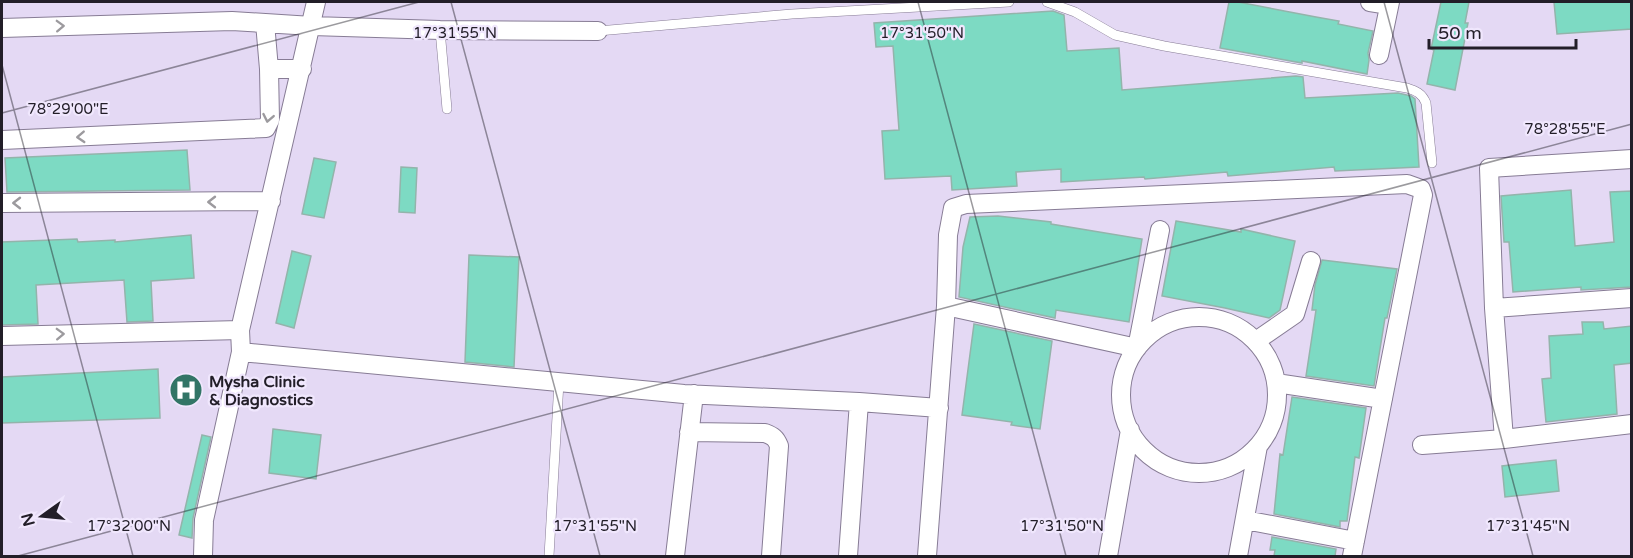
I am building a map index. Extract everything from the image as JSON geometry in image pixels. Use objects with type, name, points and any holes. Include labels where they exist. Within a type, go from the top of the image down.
[{"type":"street","points":[[203,556],[204,520],[241,352],[240,330],[316,2]]},
{"type":"street","points":[[1370,2],[1390,3],[1379,55]]},
{"type":"street","points":[[2,28],[232,21],[440,30],[598,31]]},
{"type":"street","points":[[2,140],[266,128],[270,120],[265,23]]},
{"type":"street","points":[[269,69],[302,69]]},
{"type":"street","points":[[1504,439],[1494,308],[1489,168],[1632,159]]},
{"type":"street","points":[[927,556],[946,306],[950,216],[953,208],[966,204],[1407,184],[1421,189],[1423,195],[1354,549],[1245,520]]},
{"type":"street","points":[[2,203],[271,201]]},
{"type":"street","points":[[1137,348],[1160,230]]},
{"type":"street","points":[[1256,341],[1295,314],[1311,261]]},
{"type":"street","points":[[1494,308],[1632,298]]},
{"type":"street","points":[[946,306],[1137,348]]},
{"type":"street","points":[[1200,316],[1221,319],[1240,328],[1256,341],[1269,358],[1276,382],[1277,399],[1272,424],[1258,446],[1239,462],[1215,472],[1190,473],[1166,465],[1145,451],[1130,430],[1122,406],[1122,380],[1127,363],[1137,348],[1160,327],[1179,319],[1200,316]]},
{"type":"street","points":[[2,336],[240,330]]},
{"type":"street","points":[[241,352],[694,394],[939,408]]},
{"type":"street","points":[[1276,382],[1383,399]]},
{"type":"street","points":[[675,556],[694,394]]},
{"type":"street","points":[[848,556],[859,402]]},
{"type":"street","points":[[1422,445],[1504,439],[1632,424]]},
{"type":"street","points":[[1107,556],[1130,430]]},
{"type":"street","points":[[689,432],[765,433],[773,435],[776,439],[779,446],[771,556]]},
{"type":"street","points":[[1238,556],[1258,446]]},
{"type":"lane","points":[[598,31],[792,14],[1009,2]]},
{"type":"lane","points":[[1047,2],[1075,12],[1115,35],[1164,46],[1417,91],[1426,103],[1432,163]]},
{"type":"lane","points":[[440,30],[447,109]]},
{"type":"lane","points":[[549,556],[559,382]]},
{"type":"building","points":[[1229,2],[1339,21],[1338,24],[1373,31],[1368,53],[1367,74],[1220,48]]},
{"type":"building","points":[[1441,2],[1469,2],[1465,23],[1468,23],[1455,90],[1427,84],[1434,50],[1431,49]]},
{"type":"building","points":[[1554,2],[1632,2],[1632,29],[1557,34]]},
{"type":"building","points":[[1053,11],[1064,15],[1067,51],[1119,48],[1122,90],[1296,76],[1303,77],[1305,98],[1398,93],[1411,96],[1415,99],[1419,167],[1335,171],[1334,167],[1228,176],[1227,172],[1145,179],[1144,177],[1061,182],[1061,169],[1016,172],[1017,186],[952,190],[951,176],[885,179],[882,131],[899,130],[893,46],[876,47],[874,23]]},
{"type":"building","points":[[187,150],[190,190],[7,192],[5,158]]},
{"type":"building","points":[[314,158],[336,162],[324,218],[302,214]]},
{"type":"building","points":[[401,167],[417,168],[415,213],[399,212]]},
{"type":"building","points":[[1571,190],[1575,246],[1614,242],[1610,192],[1632,191],[1632,287],[1581,290],[1581,287],[1513,292],[1509,242],[1504,242],[1501,196]]},
{"type":"building","points":[[998,216],[1051,222],[1051,224],[1142,239],[1129,322],[1056,310],[1055,318],[959,297],[963,247],[970,217]]},
{"type":"building","points":[[1176,221],[1241,232],[1241,229],[1295,241],[1280,310],[1269,318],[1162,296]]},
{"type":"building","points":[[191,235],[194,278],[151,281],[153,321],[127,322],[124,280],[36,285],[38,324],[2,325],[2,242],[77,239],[78,242],[115,240],[115,242]]},
{"type":"building","points":[[292,251],[311,256],[294,328],[276,323]]},
{"type":"building","points":[[469,255],[519,257],[514,367],[465,362]]},
{"type":"building","points":[[1322,260],[1397,269],[1387,318],[1385,318],[1374,386],[1306,376],[1316,310],[1312,310],[1315,285]]},
{"type":"building","points":[[1582,322],[1603,322],[1604,329],[1632,326],[1632,363],[1614,365],[1617,414],[1546,422],[1542,379],[1551,378],[1549,336],[1583,334]]},
{"type":"building","points":[[974,324],[1052,341],[1040,429],[1011,425],[1012,422],[962,415]]},
{"type":"building","points":[[158,369],[160,418],[2,423],[2,377]]},
{"type":"building","points":[[1292,397],[1366,408],[1359,458],[1355,457],[1347,521],[1340,521],[1340,527],[1274,514],[1280,454],[1283,455]]},
{"type":"building","points":[[273,429],[321,435],[316,479],[269,473]]},
{"type":"building","points":[[202,435],[211,437],[193,518],[192,538],[179,535]]},
{"type":"building","points":[[1556,460],[1559,491],[1505,497],[1502,466]]},
{"type":"building","points":[[1272,537],[1336,549],[1335,556],[1274,556],[1275,550],[1270,550]]},
{"type":"place","name":"Mysha Clinic & Diagnostics","points":[[186,390]]}]
